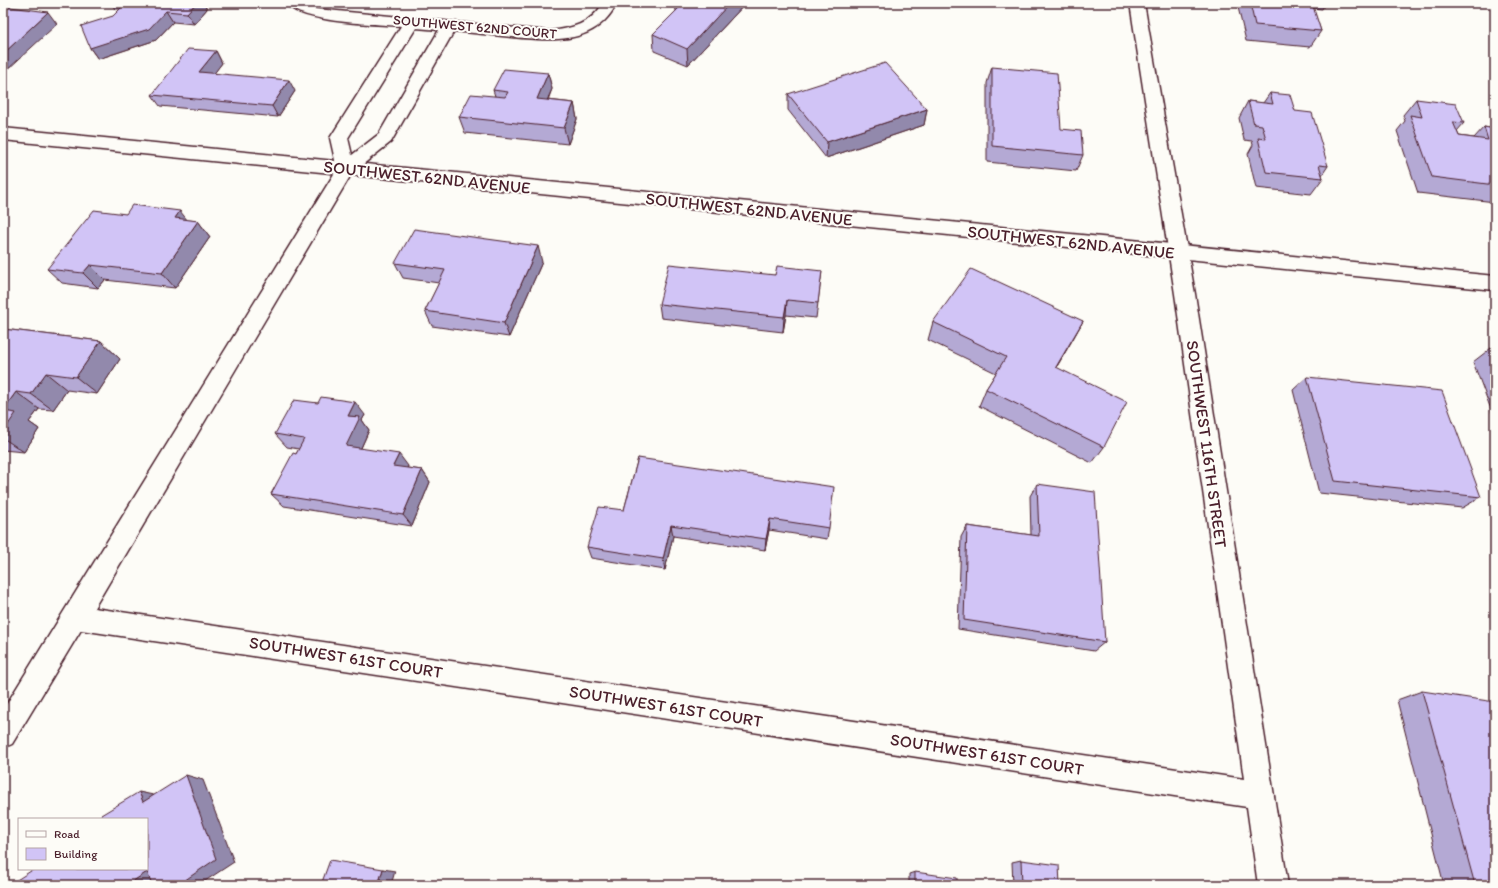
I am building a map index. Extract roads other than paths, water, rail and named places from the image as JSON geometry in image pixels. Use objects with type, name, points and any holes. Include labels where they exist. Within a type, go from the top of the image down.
[{"type":"street","name":"SOUTHWEST 62ND COURT","points":[[293,3],[302,9],[314,13],[549,36],[565,34],[587,28],[603,16],[610,3]]},
{"type":"street","name":"SOUTHWEST 116TH STREET","points":[[1137,3],[1178,252],[1272,885]]},
{"type":"street","points":[[346,169],[338,138],[411,23]]},
{"type":"street","points":[[3,735],[346,169],[385,138],[449,26]]},
{"type":"street","name":"SOUTHWEST 62ND AVENUE","points":[[3,134],[1495,283]]},
{"type":"street","name":"SOUTHWEST 61ST COURT","points":[[74,617],[1258,795]]}]
